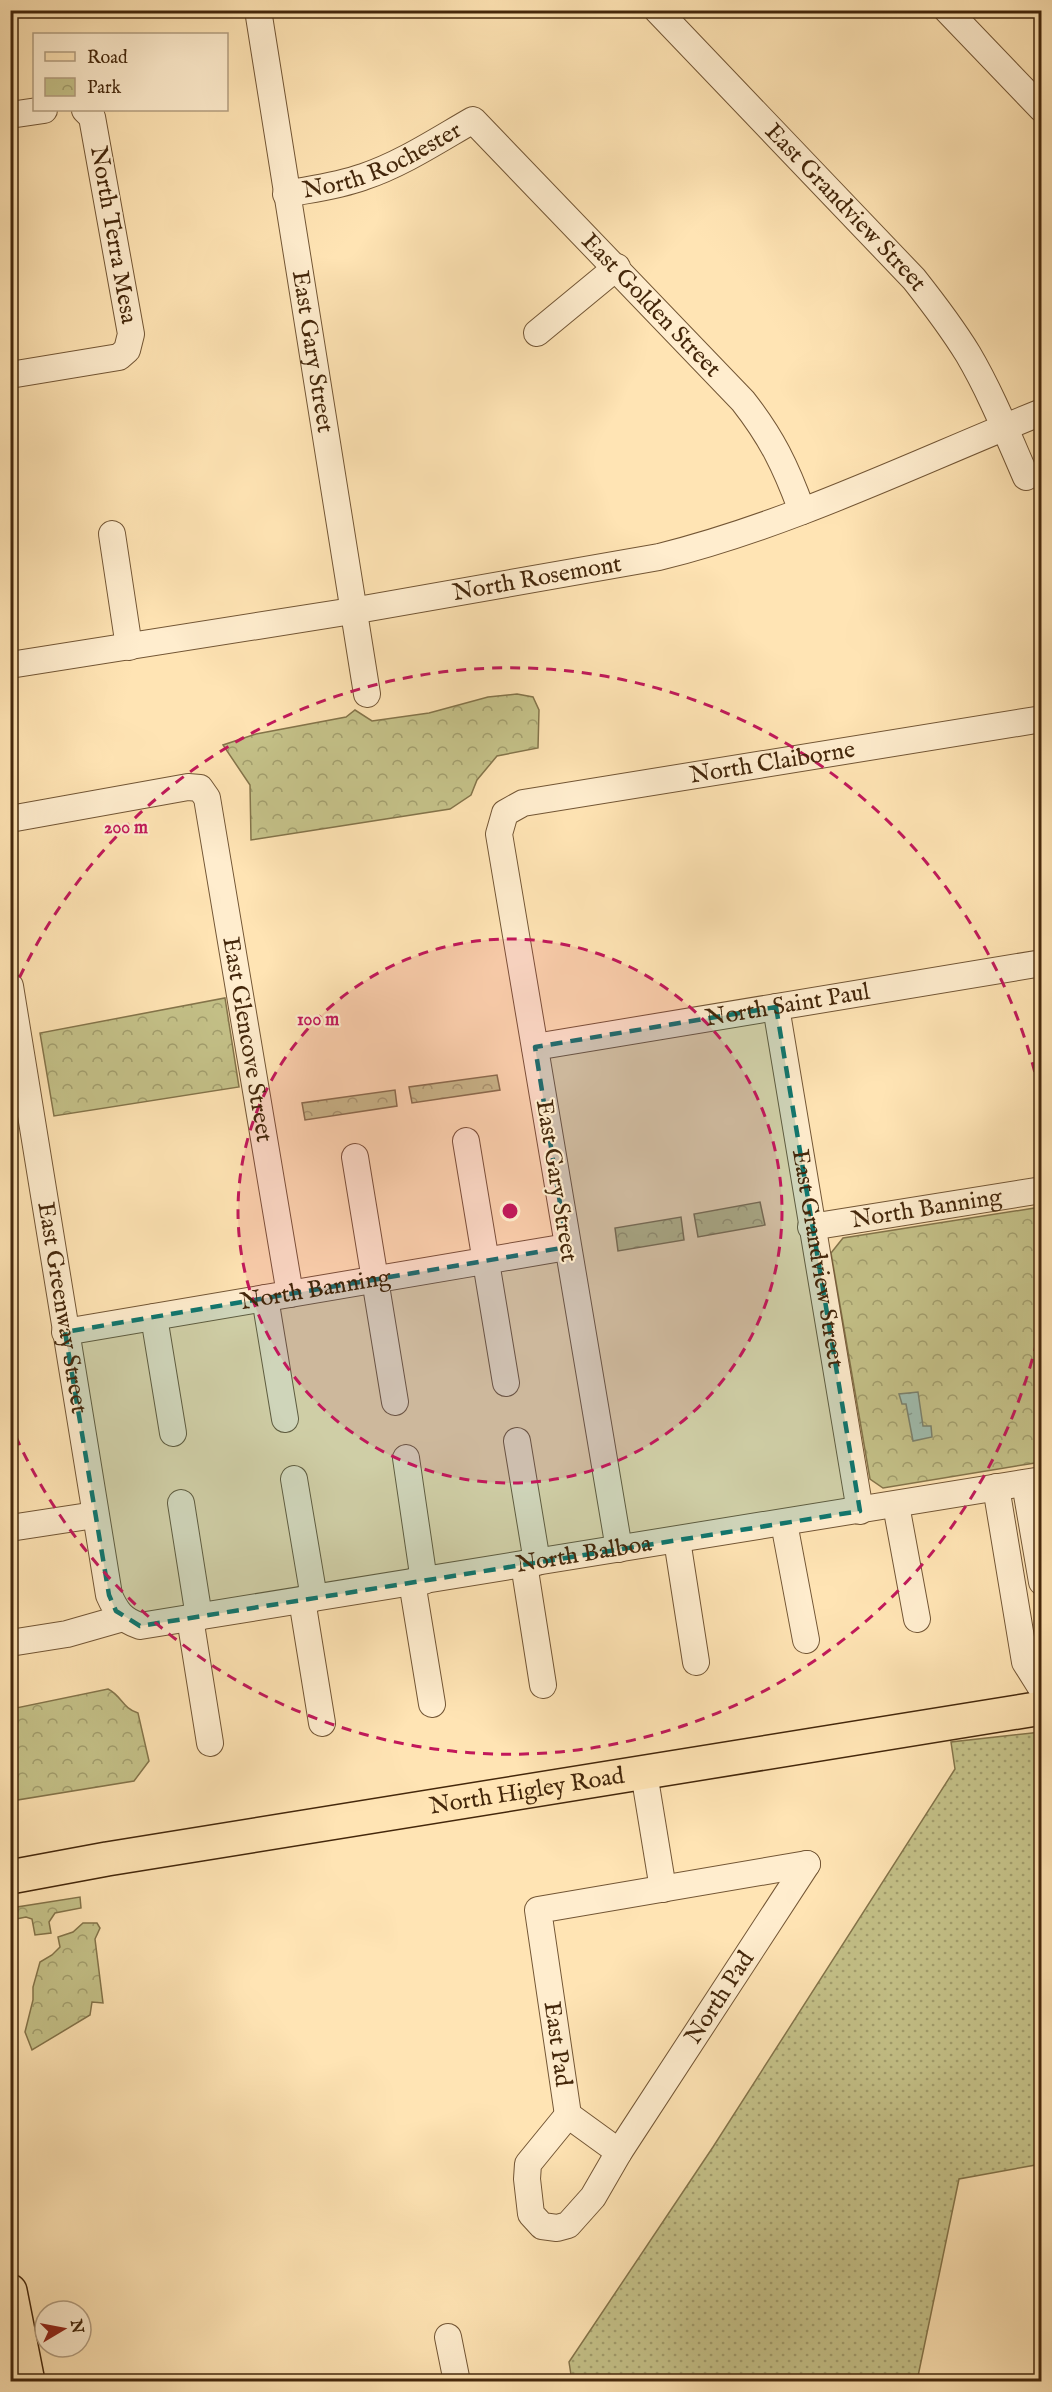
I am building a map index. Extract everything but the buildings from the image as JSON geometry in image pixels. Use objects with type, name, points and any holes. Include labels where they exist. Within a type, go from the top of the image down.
[{"type":"main road","name":"North Higley Road","points":[[10,1877],[107,1859],[1041,1708]]},
{"type":"main road","points":[[10,2291],[28,2382]]},
{"type":"street","name":"East Gary Street","points":[[258,10],[366,694]]},
{"type":"street","name":"East Grandview Street","points":[[657,10],[914,279],[969,355],[1026,477]]},
{"type":"street","points":[[948,10],[1041,109]]},
{"type":"street","points":[[10,115],[37,111]]},
{"type":"street","name":"North Terra Mesa","points":[[10,375],[119,357],[127,350],[131,334],[92,117],[86,111]]},
{"type":"street","name":"North Rochester","points":[[286,194],[340,184],[365,176],[392,165],[473,120]]},
{"type":"street","name":"East Golden Street","points":[[473,120],[617,267],[743,401],[767,433],[787,468],[802,511]]},
{"type":"street","points":[[537,333],[617,267]]},
{"type":"street","name":"North Rosemont","points":[[10,665],[352,610],[659,557],[705,545],[802,511],[1041,412]]},
{"type":"street","points":[[112,534],[129,647]]},
{"type":"street","name":"North Claiborne","points":[[505,813],[523,803],[1041,719]]},
{"type":"street","name":"East Glencove Street","points":[[10,819],[188,787],[200,789],[207,798],[278,1296],[285,1419]]},
{"type":"street","name":"East Gary Street","points":[[505,813],[499,834],[619,1549]]},
{"type":"street","name":"North Saint Paul","points":[[535,1047],[1041,963]]},
{"type":"street","name":"East Greenway Street","points":[[10,986],[14,1056],[65,1332],[109,1594],[116,1611],[125,1620]]},
{"type":"street","name":"East Grandview Street","points":[[776,1007],[860,1511]]},
{"type":"street","points":[[466,1141],[506,1383]]},
{"type":"street","points":[[355,1157],[395,1402]]},
{"type":"street","name":"North Banning","points":[[811,1227],[1041,1190]]},
{"type":"street","name":"North Banning","points":[[65,1332],[567,1247]]},
{"type":"street","points":[[154,1317],[173,1433]]},
{"type":"street","points":[[517,1441],[543,1685]]},
{"type":"street","points":[[406,1458],[432,1704]]},
{"type":"street","points":[[294,1479],[322,1723]]},
{"type":"street","points":[[1033,1481],[1041,1582]]},
{"type":"street","name":"North Balboa","points":[[10,1643],[67,1634],[125,1620],[140,1626],[860,1511],[1033,1481]]},
{"type":"street","points":[[996,1487],[1025,1662],[1041,1689]]},
{"type":"street","points":[[180,1503],[210,1743]]},
{"type":"street","points":[[896,1505],[916,1619]]},
{"type":"street","points":[[10,1528],[95,1515]]},
{"type":"street","points":[[784,1523],[806,1640]]},
{"type":"street","points":[[677,1540],[696,1662]]},
{"type":"street","points":[[644,1773],[663,1889]]},
{"type":"street","name":"North Pad","points":[[538,1910],[807,1864],[619,2152],[593,2197],[568,2225],[557,2228],[542,2226],[531,2214],[526,2179],[528,2164],[568,2115]]},
{"type":"street","name":"East Pad","points":[[538,1910],[568,2115],[619,2152]]},
{"type":"street","points":[[448,2337],[457,2382]]},
{"type":"highlighted area","points":[[776,1007],[860,1511],[140,1626],[116,1611],[109,1595],[65,1332],[567,1247],[535,1047]]},
{"type":"green space","points":[[517,694],[533,697],[539,710],[538,748],[497,756],[477,780],[471,795],[450,809],[251,840],[250,785],[223,745],[256,734],[346,717],[355,710],[372,721],[429,713],[488,697]]},
{"type":"green space","points":[[225,998],[239,1087],[54,1116],[40,1033]]},
{"type":"green space","points":[[497,1075],[500,1090],[412,1103],[409,1087]]},
{"type":"green space","points":[[395,1090],[397,1106],[305,1120],[302,1103]]},
{"type":"green space","points":[[760,1202],[765,1225],[698,1237],[694,1214]]},
{"type":"green space","points":[[1041,1207],[1041,1462],[883,1488],[870,1479],[831,1253],[843,1238]]},
{"type":"green space","points":[[681,1217],[684,1240],[618,1251],[615,1228]]},
{"type":"green space","points":[[108,1689],[138,1713],[149,1761],[134,1781],[11,1801],[11,1709]]},
{"type":"green space","points":[[1041,1732],[1041,2164],[959,2179],[917,2381],[572,2381],[569,2362],[713,2147],[955,1769],[951,1742]]},
{"type":"green space","points":[[80,1897],[81,1908],[55,1913],[49,1922],[51,1933],[35,1935],[32,1919],[26,1917],[11,1920],[11,1908]]},
{"type":"green space","points":[[83,1923],[97,1923],[100,1928],[95,1939],[103,2003],[92,2002],[90,2015],[32,2050],[25,2032],[40,1962],[60,1947],[58,1937],[73,1932]]},
{"type":"water","points":[[918,1392],[923,1426],[931,1426],[932,1437],[913,1441],[906,1404],[902,1404],[899,1394]]}]
